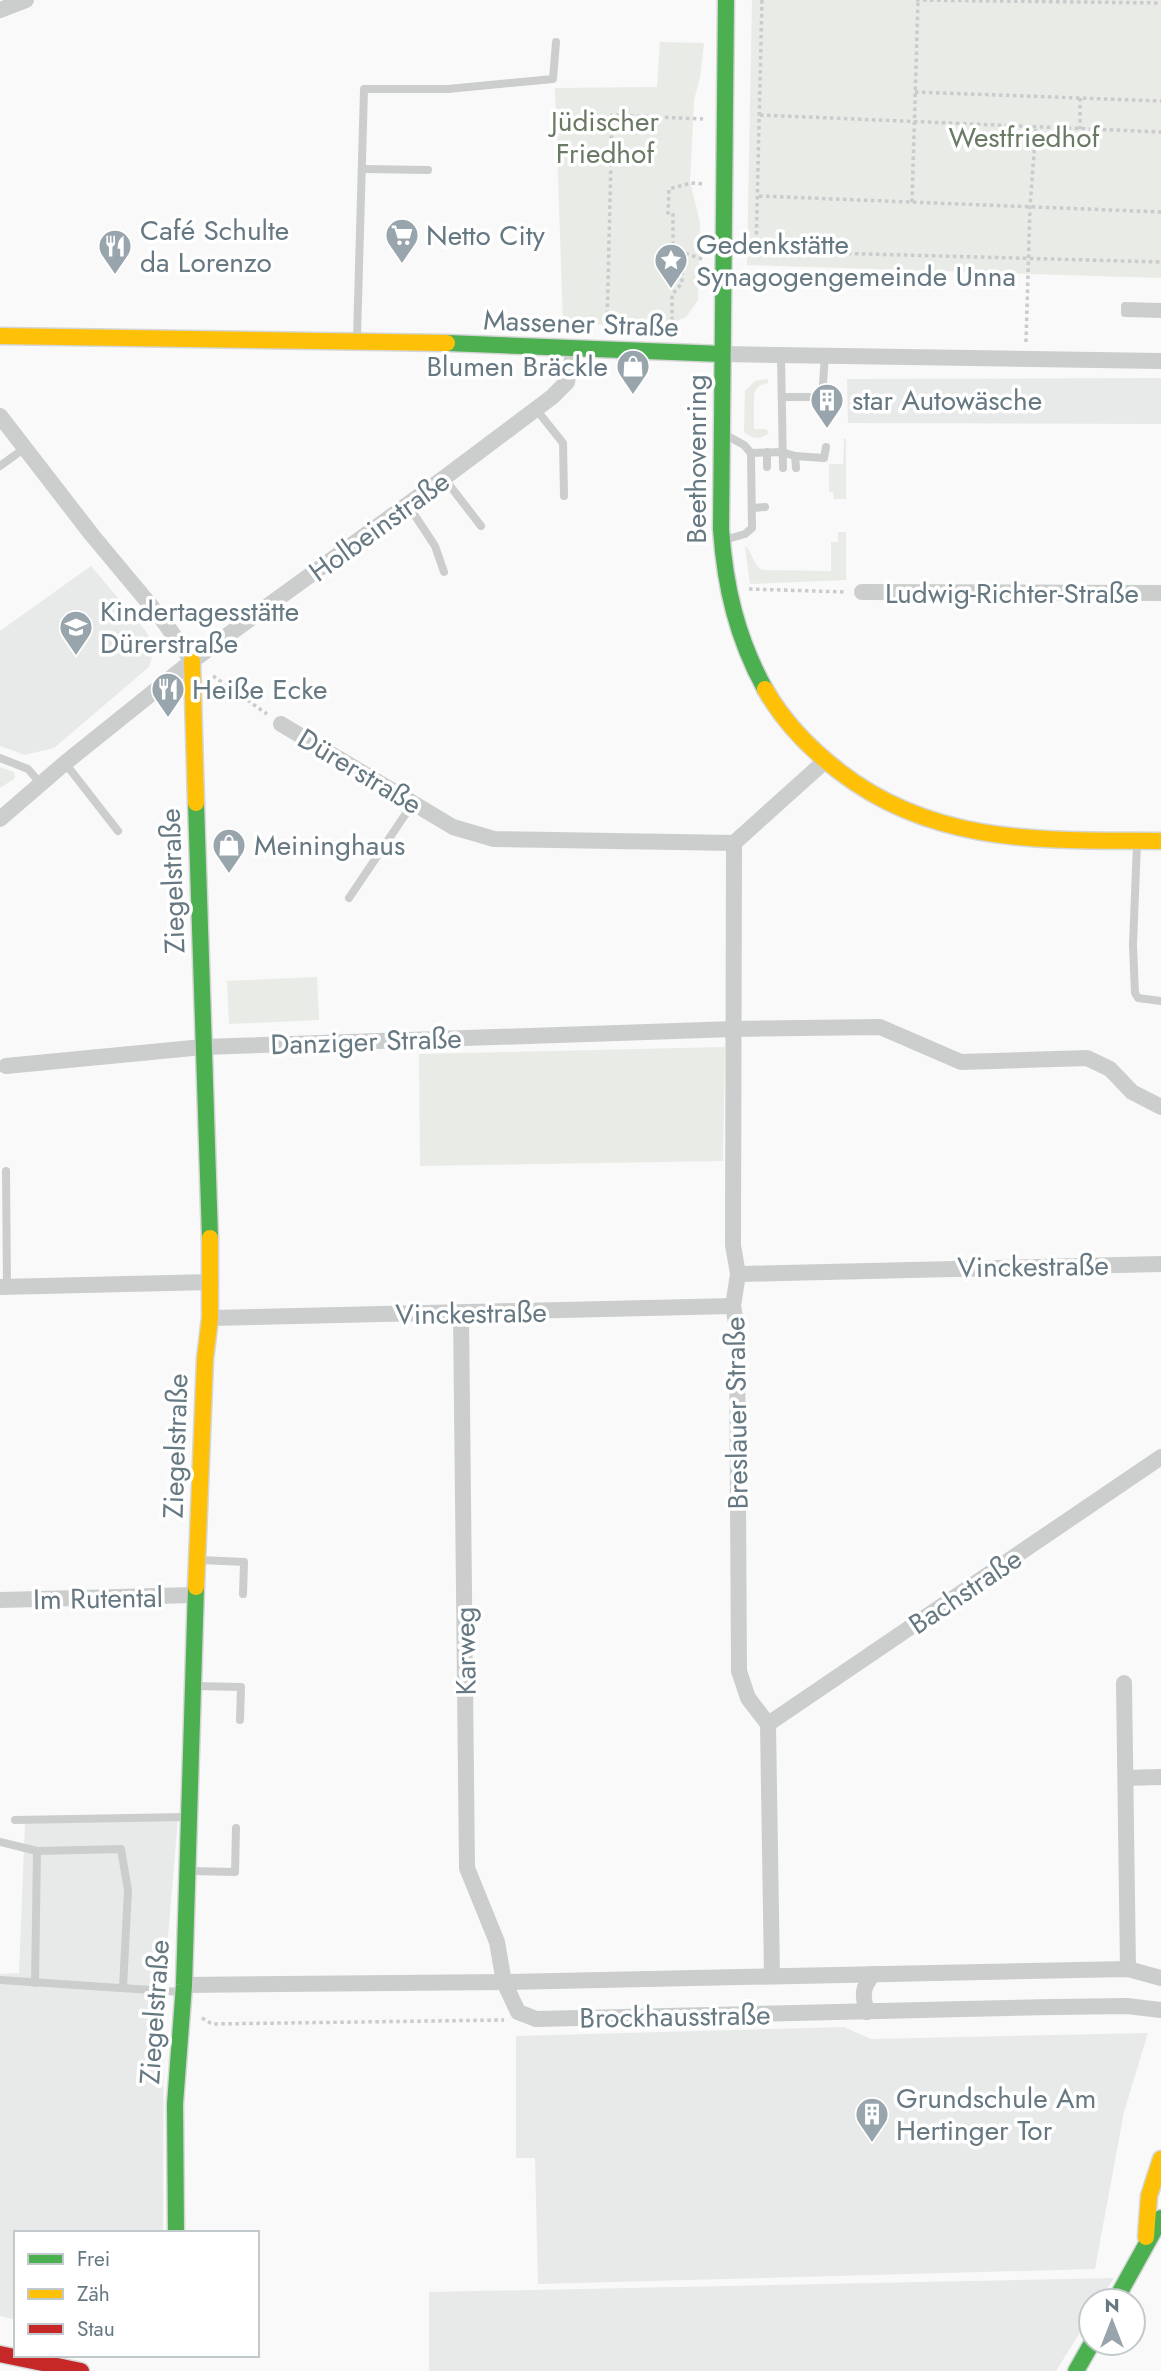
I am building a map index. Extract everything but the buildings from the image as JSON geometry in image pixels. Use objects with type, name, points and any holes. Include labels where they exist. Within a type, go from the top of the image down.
[{"type":"main road","name":"Beethovenring","points":[[726,0],[721,541],[727,588],[743,646],[766,691],[799,737],[824,762],[876,797],[907,813],[938,824],[971,831],[1031,838],[1161,841]]},
{"type":"main road","name":"Massener Straße","points":[[0,336],[357,341],[722,354]]},
{"type":"main road","name":"Ziegelstraße","points":[[176,2231],[175,2104],[184,1994],[195,1595],[211,1282],[192,661]]},
{"type":"main road","points":[[1145,2246],[1149,2196],[1161,2159]]},
{"type":"main road","points":[[1123,2287],[1161,2218]]},
{"type":"main road","points":[[14,2357],[81,2371]]},
{"type":"street","points":[[0,10],[26,0]]},
{"type":"street","name":"Holbeinstraße","points":[[0,820],[65,763],[192,661],[552,397],[566,382],[574,350]]},
{"type":"street","name":"Massener Straße","points":[[722,354],[1161,361]]},
{"type":"street","points":[[0,416],[92,536],[162,619],[192,661]]},
{"type":"street","name":"Ludwig-Richter-Straße","points":[[862,592],[1161,593]]},
{"type":"street","name":"Dürerstraße","points":[[281,724],[453,827],[494,839],[734,843]]},
{"type":"street","points":[[734,843],[824,762]]},
{"type":"street","name":"Breslauer Straße","points":[[734,843],[733,1245],[738,1274],[733,1306],[737,1328],[739,1671],[748,1698],[768,1724]]},
{"type":"street","name":"Danziger Straße","points":[[3,1069],[203,1047],[734,1029],[880,1027],[961,1062],[1087,1058],[1110,1069],[1132,1092],[1161,1107]]},
{"type":"street","name":"Vinckestraße","points":[[738,1274],[1161,1264]]},
{"type":"street","points":[[4,1287],[211,1282]]},
{"type":"street","name":"Vinckestraße","points":[[210,1318],[733,1306]]},
{"type":"street","name":"Karweg","points":[[461,1314],[467,1868],[497,1942],[504,1982]]},
{"type":"street","name":"Bachstraße","points":[[768,1724],[1161,1457]]},
{"type":"street","name":"Im Rutental","points":[[0,1600],[195,1595]]},
{"type":"street","points":[[1124,1683],[1128,1969]]},
{"type":"street","points":[[768,1724],[772,1976]]},
{"type":"street","points":[[1126,1778],[1161,1777]]},
{"type":"street","name":"Brockhausstraße","points":[[184,1994],[504,1982],[1128,1969],[1161,1979]]},
{"type":"street","points":[[867,2012],[862,1996],[863,1986],[873,1973]]},
{"type":"street","points":[[504,1982],[518,2012],[536,2019]]},
{"type":"street","name":"Brockhausstraße","points":[[536,2019],[1102,2006],[1161,2010]]},
{"type":"lane","points":[[357,341],[364,89],[448,89],[553,79],[556,42]]},
{"type":"lane","points":[[362,169],[428,170]]},
{"type":"lane","points":[[1161,307],[1125,306],[1125,313],[1161,314]]},
{"type":"lane","points":[[781,355],[783,468]]},
{"type":"lane","points":[[825,356],[822,397],[826,412]]},
{"type":"lane","points":[[782,397],[822,397]]},
{"type":"lane","points":[[535,408],[563,443],[564,496]]},
{"type":"lane","points":[[721,432],[744,445],[751,453],[754,508],[752,528],[745,534],[721,541]]},
{"type":"lane","points":[[751,453],[782,452],[795,456],[824,458],[826,447]]},
{"type":"lane","points":[[0,467],[25,448]]},
{"type":"lane","points":[[767,452],[767,467]]},
{"type":"lane","points":[[795,456],[796,468]]},
{"type":"lane","points":[[444,478],[481,526]]},
{"type":"lane","points":[[408,505],[435,546],[444,572]]},
{"type":"lane","points":[[754,508],[765,507]]},
{"type":"lane","points":[[0,758],[28,769],[41,783]]},
{"type":"lane","points":[[65,763],[118,831]]},
{"type":"lane","points":[[349,898],[413,803]]},
{"type":"lane","points":[[1137,841],[1133,945],[1135,993],[1138,998],[1161,1000]]},
{"type":"lane","points":[[4,1287],[6,1171]]},
{"type":"lane","points":[[197,1559],[244,1562],[243,1594]]},
{"type":"lane","points":[[193,1686],[241,1687],[240,1720]]},
{"type":"lane","points":[[15,1821],[189,1817]]},
{"type":"lane","points":[[188,1871],[235,1872],[236,1828]]},
{"type":"lane","points":[[0,1842],[37,1851],[121,1849],[128,1889],[123,1988]]},
{"type":"lane","points":[[35,1983],[37,1851]]},
{"type":"lane","points":[[0,1980],[184,1994]]},
{"type":"path","points":[[762,0],[757,251],[1161,262]]},
{"type":"path","points":[[912,202],[917,0],[1161,3]]},
{"type":"path","points":[[915,92],[1161,101]]},
{"type":"path","points":[[1080,98],[1080,129]]},
{"type":"path","points":[[607,351],[612,115],[663,119],[724,119]]},
{"type":"path","points":[[760,115],[1161,132]]},
{"type":"path","points":[[1026,358],[1030,207],[1036,127]]},
{"type":"path","points":[[723,259],[699,260],[673,249],[673,213],[668,213],[669,189],[691,183],[724,184]]},
{"type":"path","points":[[759,196],[1161,212]]},
{"type":"path","points":[[664,352],[666,330],[672,328],[672,295],[682,283],[682,253]]},
{"type":"path","points":[[727,588],[862,592]]},
{"type":"path","name":"Dürerstraße","points":[[192,661],[281,724]]},
{"type":"path","points":[[184,1994],[212,2024],[536,2019]]},
{"type":"shaded area","points":[[1161,378],[1161,424],[848,423],[847,379]]},
{"type":"shaded area","name":"Kindertagesstätte Dürerstraße","points":[[91,566],[145,630],[155,647],[149,667],[54,748],[25,755],[0,746],[0,631]]},
{"type":"shaded area","points":[[178,1819],[164,1984],[163,2231],[14,2231],[14,2320],[0,2316],[0,1974],[19,1973],[25,1823]]},
{"type":"shaded area","points":[[844,2027],[871,2039],[1148,2033],[1124,2112],[1095,2269],[538,2284],[535,2158],[516,2158],[516,2036]]},
{"type":"shaded area","points":[[1114,2278],[1108,2287],[1077,2287],[1077,2337],[1056,2371],[429,2371],[429,2292]]},
{"type":"green space","name":"Westfriedhof","points":[[752,0],[1161,0],[1161,278],[747,265]]},
{"type":"green space","name":"Jüdischer Friedhof","points":[[660,42],[704,43],[700,78],[694,100],[690,182],[700,222],[698,300],[686,317],[664,324],[642,326],[563,323],[555,88],[657,87]]},
{"type":"green space","points":[[768,379],[768,383],[760,385],[754,393],[754,429],[766,429],[769,433],[760,438],[753,437],[744,432],[745,391],[755,381]]},
{"type":"green space","points":[[844,439],[846,499],[834,499],[833,492],[829,492],[829,464],[843,464]]},
{"type":"green space","points":[[838,532],[846,532],[846,580],[750,584],[745,546],[762,570],[831,571],[831,542],[838,542]]},
{"type":"green space","points":[[0,767],[14,772],[15,778],[0,788]]},
{"type":"green space","points":[[317,977],[319,1020],[229,1024],[227,981]]},
{"type":"green space","points":[[725,1047],[723,1161],[420,1166],[419,1054]]},
{"type":"traffic: fast","points":[[726,0],[721,529],[734,612],[747,651],[765,689]]},
{"type":"traffic: fast","points":[[447,343],[722,354]]},
{"type":"traffic: fast","points":[[196,803],[210,1238]]},
{"type":"traffic: fast","points":[[176,2231],[175,2104],[184,1985],[196,1587]]},
{"type":"traffic: fast","points":[[1123,2287],[1161,2218]]},
{"type":"traffic: fast","points":[[1076,2371],[1084,2357]]},
{"type":"traffic: slow","points":[[0,336],[447,343]]},
{"type":"traffic: slow","points":[[192,661],[196,803]]},
{"type":"traffic: slow","points":[[765,689],[789,723],[829,763],[877,796],[914,814],[993,834],[1076,840],[1161,841]]},
{"type":"traffic: slow","points":[[196,1587],[205,1359],[210,1318],[210,1238]]},
{"type":"traffic: slow","points":[[1146,2237],[1149,2196],[1161,2159]]},
{"type":"traffic: jam","points":[[0,2354],[14,2357]]},
{"type":"traffic: jam","points":[[14,2357],[81,2371]]},
{"type":"place","name":"Netto City","points":[[402,265]]},
{"type":"place","name":"Café Schulte da Lorenzo","points":[[115,276]]},
{"type":"place","name":"Gedenkstätte Synagogengemeinde Unna","points":[[671,290]]},
{"type":"place","name":"Blumen Bräckle","points":[[633,396]]},
{"type":"place","name":"star Autowäsche","points":[[827,430]]},
{"type":"place","name":"Kindertagesstätte Dürerstraße","points":[[76,657]]},
{"type":"place","name":"Heiße Ecke","points":[[168,719]]},
{"type":"place","name":"Meininghaus","points":[[229,875]]},
{"type":"place","name":"Grundschule Am Hertinger Tor","points":[[872,2144]]}]
